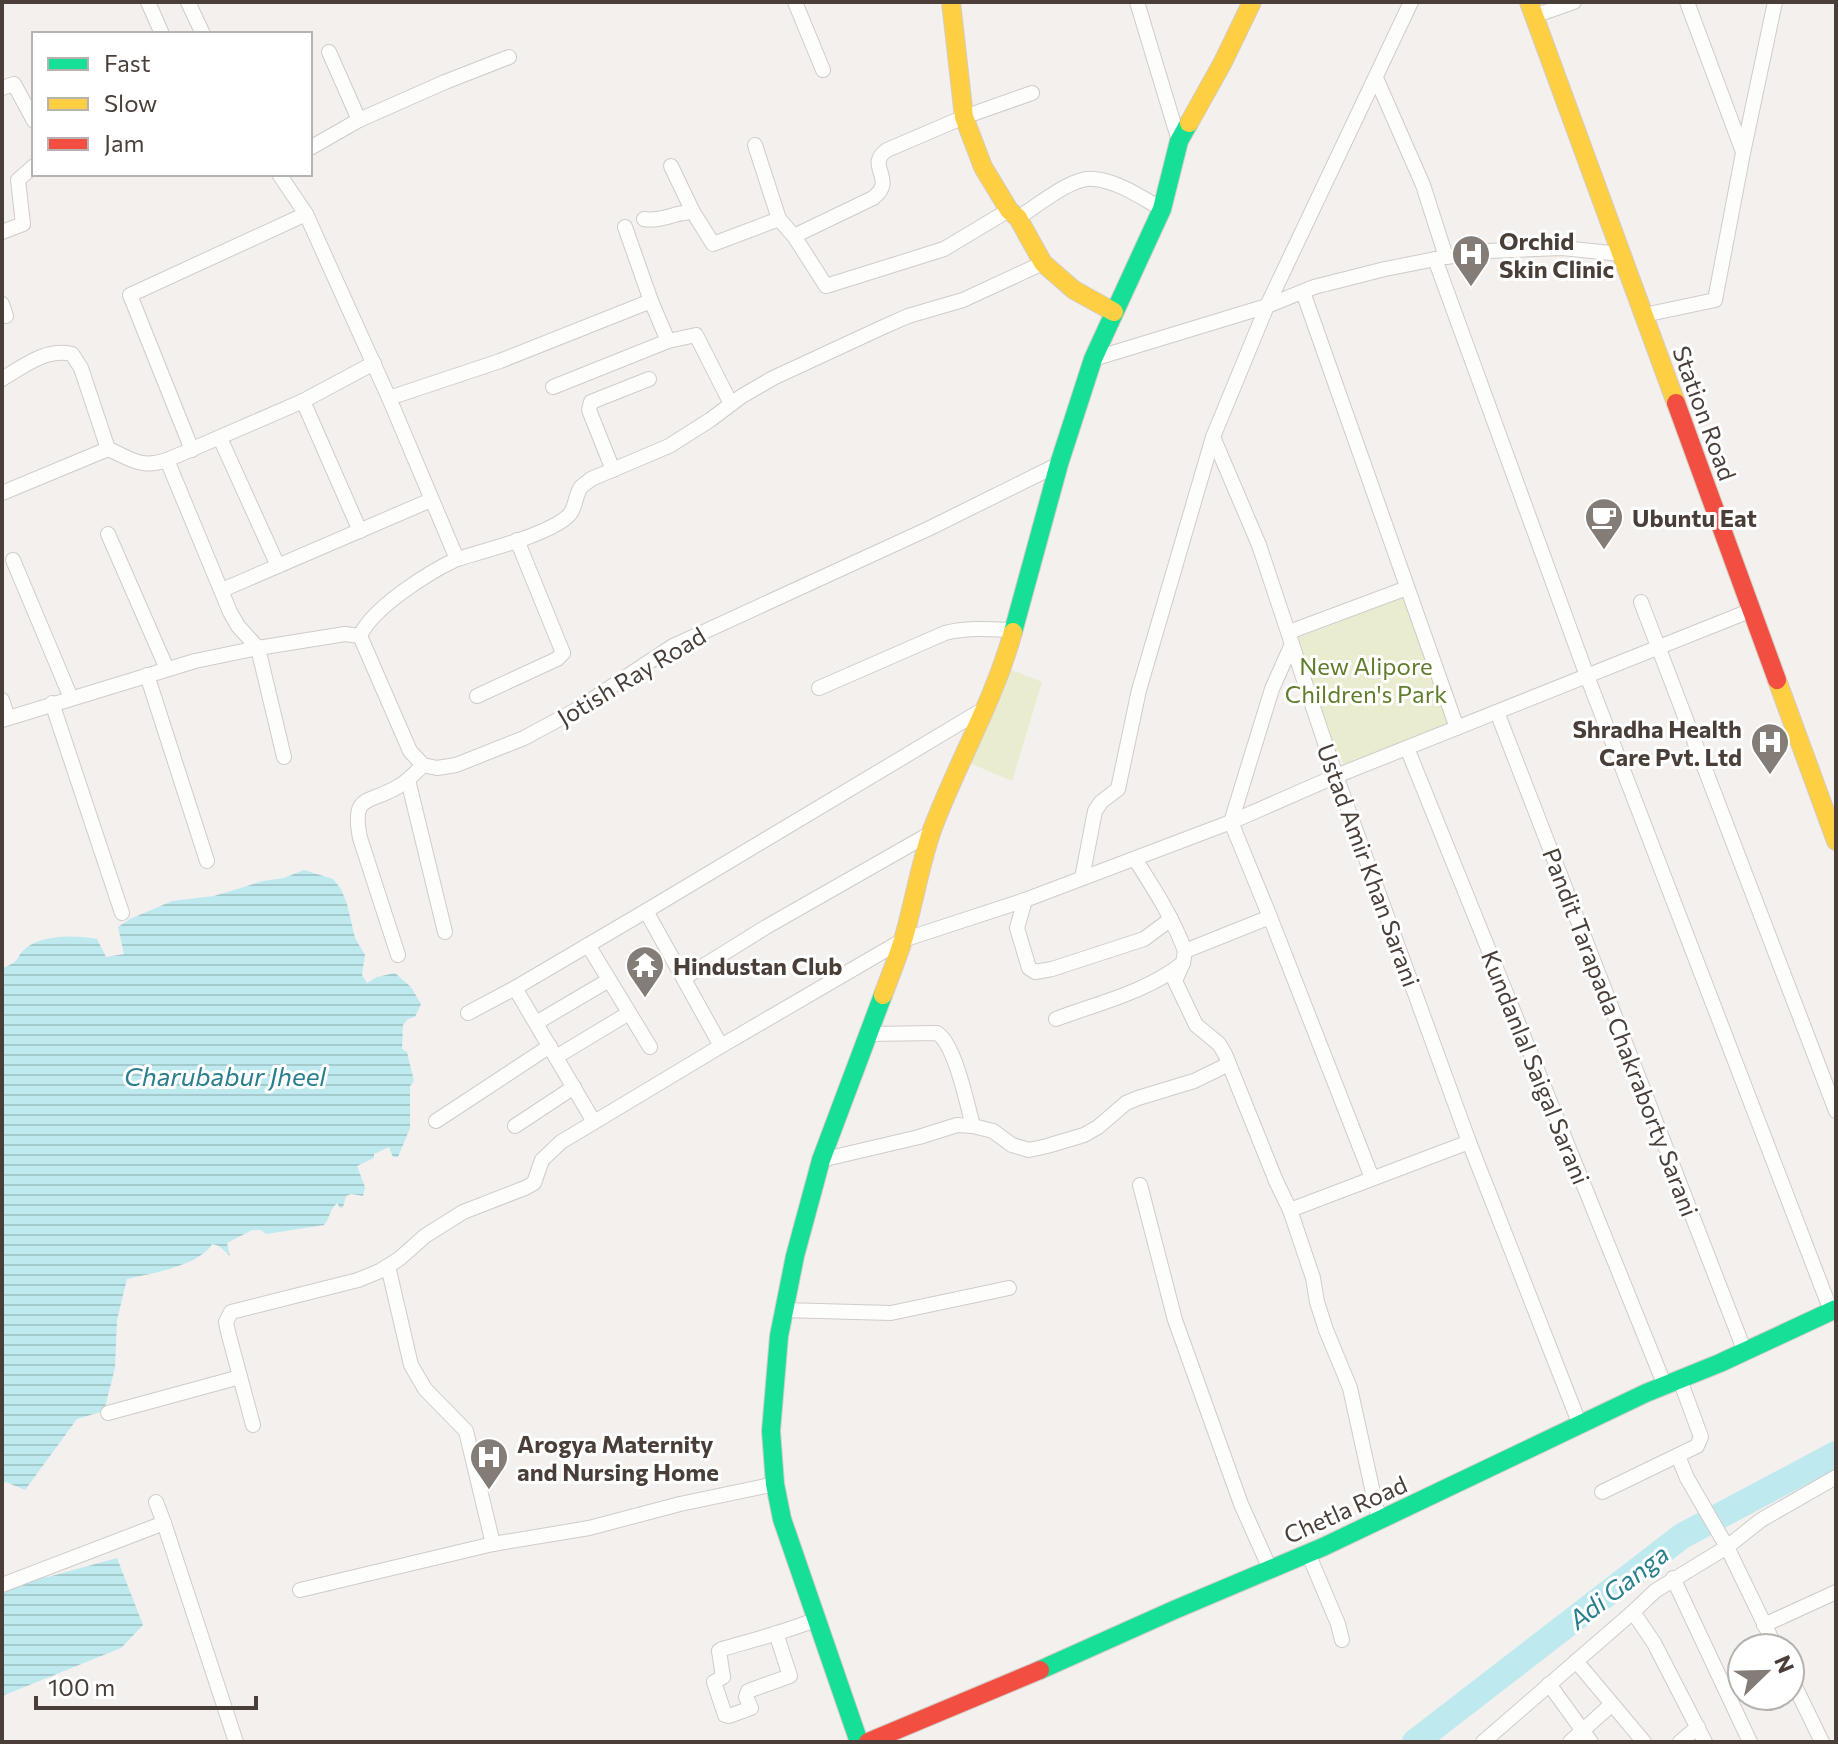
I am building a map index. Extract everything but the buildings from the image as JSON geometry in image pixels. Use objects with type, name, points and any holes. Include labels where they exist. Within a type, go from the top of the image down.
[{"type":"main road","points":[[951,2],[964,117],[983,167],[1043,263],[1074,290],[1114,312]]},
{"type":"main road","points":[[859,1742],[782,1519],[775,1484],[771,1431],[779,1336],[795,1256],[821,1160],[903,940],[931,833],[1006,657],[1059,464],[1093,359],[1162,209],[1179,141],[1252,2]]},
{"type":"main road","name":"Station Road","points":[[1532,9],[1836,841]]},
{"type":"main road","name":"Chetla Road","points":[[868,1742],[1308,1553],[1834,1310]]},
{"type":"street","points":[[148,2],[161,32]]},
{"type":"street","points":[[188,2],[202,32]]},
{"type":"street","points":[[795,2],[823,70]]},
{"type":"street","points":[[1137,2],[1179,141]]},
{"type":"street","points":[[1082,878],[1095,811],[1118,789],[1139,690],[1213,437],[1267,306],[1411,2]]},
{"type":"street","points":[[1532,9],[1574,2]]},
{"type":"street","points":[[1687,2],[1743,153]]},
{"type":"street","points":[[1644,315],[1715,300],[1775,2]]},
{"type":"street","points":[[329,52],[359,120]]},
{"type":"street","points":[[312,147],[359,120],[509,57]]},
{"type":"street","points":[[1376,78],[1423,185],[1440,258],[1587,676],[1834,1310]]},
{"type":"street","points":[[2,88],[14,84],[32,117]]},
{"type":"street","points":[[794,236],[880,193],[884,181],[877,163],[880,155],[887,150],[964,117],[1032,93]]},
{"type":"street","points":[[755,145],[779,219],[794,236],[826,286],[944,249],[1074,182],[1092,178],[1110,182],[1162,209]]},
{"type":"street","points":[[671,166],[705,235],[713,244],[779,219]]},
{"type":"street","points":[[2,232],[23,224],[18,180],[32,168]]},
{"type":"street","points":[[280,176],[306,214],[374,363],[457,559]]},
{"type":"street","points":[[644,219],[655,221],[682,212],[693,212]]},
{"type":"street","points":[[192,450],[130,295],[306,214]]},
{"type":"street","points":[[625,227],[668,341]]},
{"type":"street","points":[[1093,359],[1303,292],[1385,269],[1440,258],[1487,251],[1562,248],[1621,254]]},
{"type":"street","points":[[398,955],[360,838],[357,810],[363,801],[390,791],[408,780],[423,765],[410,751],[360,636],[364,627],[388,604],[428,574],[457,559],[517,540],[562,521],[572,512],[581,487],[591,479],[669,446],[773,378],[908,316],[963,300],[1043,263]]},
{"type":"street","points":[[1303,292],[1457,728]]},
{"type":"street","points":[[389,398],[500,361],[651,301]]},
{"type":"street","points":[[553,387],[668,341],[696,335],[731,404]]},
{"type":"street","points":[[2,379],[43,355],[55,352],[72,354],[81,368],[108,449]]},
{"type":"street","points":[[2,493],[108,449],[142,464],[153,465],[303,401],[374,363]]},
{"type":"street","points":[[613,470],[589,410],[591,402],[649,379]]},
{"type":"street","points":[[303,401],[360,531]]},
{"type":"street","name":"Ustad Amir Khan Sarani","points":[[1213,437],[1259,545],[1336,776],[1469,1142],[1580,1425]]},
{"type":"street","points":[[220,438],[278,566]]},
{"type":"street","points":[[167,460],[230,612],[258,648],[284,757]]},
{"type":"street","name":"Jotish Ray Road","points":[[423,765],[437,768],[456,765],[524,738],[576,710],[673,646],[930,528],[1059,464]]},
{"type":"street","points":[[222,590],[431,500]]},
{"type":"street","points":[[108,534],[167,669]]},
{"type":"street","points":[[477,696],[557,659],[563,653],[517,540]]},
{"type":"street","points":[[13,560],[71,698]]},
{"type":"street","points":[[1372,1178],[1231,822],[1290,638],[1407,588]]},
{"type":"street","points":[[1641,602],[1836,1111]]},
{"type":"street","points":[[253,1425],[226,1322],[231,1312],[358,1280],[388,1266],[425,1236],[463,1212],[534,1183],[542,1160],[561,1142],[903,940],[1025,900],[1231,822],[1336,776],[1752,610]]},
{"type":"street","points":[[819,688],[958,629],[1014,630]]},
{"type":"street","points":[[2,700],[5,719],[219,655],[345,634],[360,636]]},
{"type":"street","points":[[147,675],[207,861]]},
{"type":"street","points":[[52,703],[122,913]]},
{"type":"street","points":[[468,1013],[646,911],[987,707]]},
{"type":"street","name":"Pandit Tarapada Chakraborty Sarani","points":[[1497,712],[1745,1352]]},
{"type":"street","name":"Kundanlal Saigal Sarani","points":[[1407,748],[1672,1383],[1701,1437],[1697,1446],[1678,1456]]},
{"type":"street","points":[[408,780],[445,932]]},
{"type":"street","points":[[684,978],[766,927],[931,833]]},
{"type":"street","points":[[1135,859],[1171,919],[1184,957],[1175,981],[1196,1025],[1219,1044],[1225,1054],[1290,1210],[1313,1278],[1326,1330],[1350,1388],[1379,1520]]},
{"type":"street","points":[[1025,900],[1017,928],[1029,968],[1035,972],[1144,939],[1171,919]]},
{"type":"street","points":[[646,911],[721,1046]]},
{"type":"street","points":[[1056,1019],[1150,984],[1168,975],[1184,957],[1270,917]]},
{"type":"street","points":[[588,945],[650,1047]]},
{"type":"street","points":[[536,1023],[609,980]]},
{"type":"street","points":[[515,988],[594,1122]]},
{"type":"street","points":[[436,1121],[553,1052],[629,1013]]},
{"type":"street","points":[[868,1034],[937,1033],[942,1036],[952,1055],[973,1126]]},
{"type":"street","points":[[821,1160],[957,1125],[993,1131],[1012,1145],[1029,1150],[1047,1146],[1084,1135],[1126,1103],[1194,1081],[1229,1064]]},
{"type":"street","points":[[515,1126],[574,1087]]},
{"type":"street","points":[[1290,1210],[1469,1142]]},
{"type":"street","points":[[1140,1185],[1175,1320],[1241,1504],[1270,1569]]},
{"type":"street","points":[[388,1266],[411,1365],[425,1389],[466,1431],[493,1544]]},
{"type":"street","points":[[783,1310],[891,1313],[1009,1288]]},
{"type":"street","points":[[108,1413],[240,1377]]},
{"type":"street","points":[[1602,1492],[1678,1456],[1768,1632]]},
{"type":"street","points":[[1483,1742],[1655,1591],[1761,1520],[1836,1477]]},
{"type":"street","points":[[300,1590],[493,1544],[589,1528],[680,1504],[775,1484]]},
{"type":"street","points":[[156,1502],[236,1742]]},
{"type":"street","points":[[2,1585],[164,1523]]},
{"type":"street","points":[[1308,1553],[1342,1640]]},
{"type":"street","points":[[1673,1578],[1750,1742]]},
{"type":"street","points":[[1764,1625],[1836,1592]]},
{"type":"street","points":[[1633,1612],[1654,1643],[1705,1742]]},
{"type":"street","points":[[776,1633],[790,1676],[748,1691],[746,1697],[751,1708],[725,1715],[714,1682],[723,1677],[719,1651],[817,1619]]},
{"type":"street","points":[[1576,1661],[1644,1742]]},
{"type":"street","points":[[1549,1684],[1587,1736]]},
{"type":"street","points":[[1570,1742],[1587,1736],[1612,1704]]},
{"type":"street","points":[[1806,1709],[1822,1742]]},
{"type":"street","points":[[1680,1742],[1698,1727]]},
{"type":"green space","name":"New Alipore Children's Park","points":[[1403,597],[1450,725],[1345,769],[1340,754],[1330,758],[1285,643]]},
{"type":"green space","points":[[999,665],[1042,682],[1012,781],[967,762]]},
{"type":"water","name":"Charubabur Jheel","points":[[304,870],[333,879],[341,889],[355,938],[365,955],[362,975],[367,983],[395,973],[411,987],[421,1004],[415,1017],[403,1025],[402,1049],[407,1052],[414,1081],[410,1086],[410,1128],[398,1157],[393,1157],[389,1147],[357,1166],[365,1187],[363,1196],[346,1196],[343,1207],[340,1208],[337,1203],[324,1225],[266,1234],[261,1230],[252,1230],[227,1243],[230,1256],[212,1244],[206,1252],[186,1263],[127,1279],[117,1320],[115,1368],[104,1411],[77,1419],[25,1490],[2,1482],[2,968],[15,961],[33,943],[61,937],[97,939],[106,957],[124,954],[118,927],[130,919],[172,901],[214,896]]},
{"type":"water","points":[[117,1558],[143,1625],[121,1648],[2,1696],[2,1583],[48,1577]]},
{"type":"waterway","name":"Adi Ganga","points":[[1415,1742],[1682,1536],[1836,1454]]},
{"type":"traffic: fast","points":[[1013,632],[1059,464],[1093,359],[1162,209],[1179,141],[1189,123]]},
{"type":"traffic: fast","points":[[859,1742],[782,1519],[775,1484],[771,1431],[779,1336],[795,1256],[821,1160],[883,995]]},
{"type":"traffic: fast","points":[[1040,1670],[1323,1547],[1646,1393],[1720,1363],[1836,1309]]},
{"type":"traffic: slow","points":[[951,2],[964,117],[983,167],[1009,210],[1018,218],[1043,263],[1074,290],[1114,312]]},
{"type":"traffic: slow","points":[[1189,123],[1252,2]]},
{"type":"traffic: slow","points":[[1529,2],[1676,403]]},
{"type":"traffic: slow","points":[[883,995],[904,937],[932,830],[996,683],[1013,632]]},
{"type":"traffic: slow","points":[[1777,680],[1836,841]]},
{"type":"traffic: jam","points":[[1676,403],[1777,680]]},
{"type":"traffic: jam","points":[[868,1742],[1040,1670]]},
{"type":"place","name":"Orchid Skin Clinic","points":[[1471,288]]},
{"type":"place","name":"Ubuntu Eat","points":[[1604,551]]},
{"type":"place","name":"Shradha Health Care Pvt. Ltd","points":[[1770,776]]},
{"type":"place","name":"Hindustan Club","points":[[645,999]]},
{"type":"place","name":"Arogya Maternity and Nursing Home","points":[[489,1491]]}]
